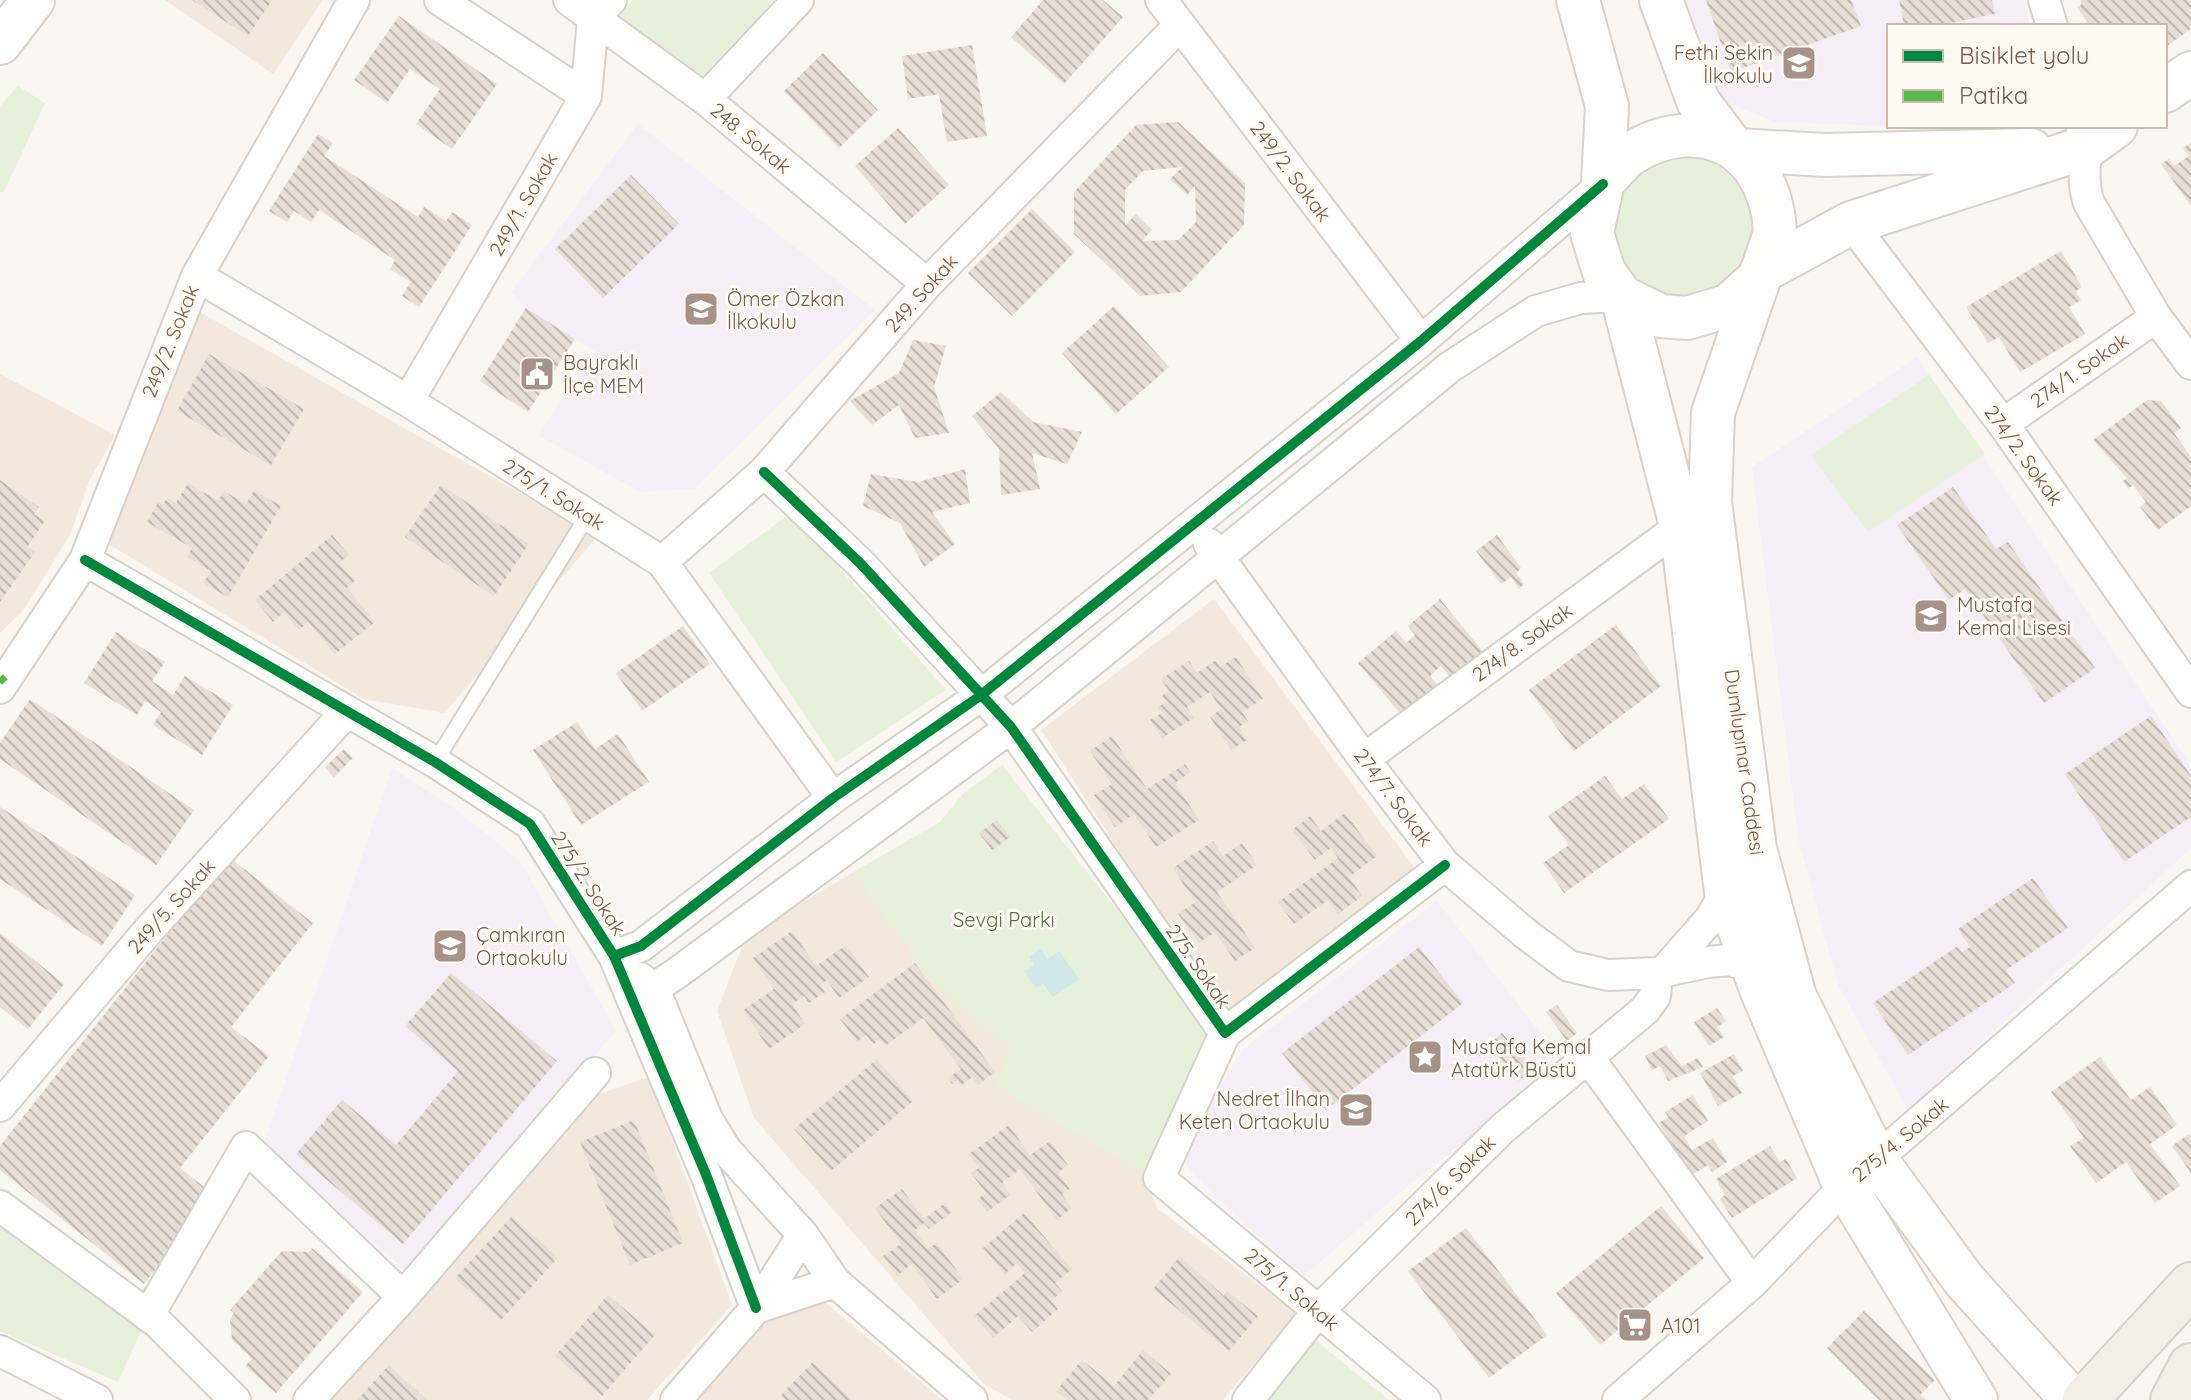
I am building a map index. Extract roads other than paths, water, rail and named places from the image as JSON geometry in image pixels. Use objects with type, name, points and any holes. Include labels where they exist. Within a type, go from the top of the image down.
[{"type":"main road","points":[[0,43],[33,0]]},
{"type":"main road","points":[[1578,0],[1607,106],[1603,183],[1592,233],[1604,272],[1622,296],[1661,316],[1687,318],[1728,306],[1760,276],[1851,223],[2090,137]]},
{"type":"main road","points":[[1661,0],[1698,101],[1765,181],[1774,207],[1775,233],[1760,276]]},
{"type":"main road","points":[[2167,90],[2191,73]]},
{"type":"main road","points":[[1603,183],[1628,156],[1663,140],[1698,138],[1734,147],[1825,155],[2090,137]]},
{"type":"main road","name":"Dumlupınar Caddesi","points":[[1760,276],[1713,413],[1710,502],[1755,849],[1795,997],[1861,1173],[1964,1280],[2072,1400]]},
{"type":"main road","name":"Dumlupınar Caddesi","points":[[1622,296],[1681,526],[1726,892],[1753,967],[1976,1400]]},
{"type":"main road","points":[[2085,1400],[2191,1285]]},
{"type":"main road","points":[[2173,1400],[2191,1366]]},
{"type":"street","name":"249/2. Sokak","points":[[2,682],[85,560],[197,276],[354,0]]},
{"type":"street","points":[[440,0],[586,96]]},
{"type":"street","name":"248. Sokak","points":[[569,0],[602,9],[927,284]]},
{"type":"street","points":[[705,99],[798,0]]},
{"type":"street","name":"249/2. Sokak","points":[[1161,0],[1421,341]]},
{"type":"street","points":[[2044,0],[2051,24]]},
{"type":"street","name":"249/1. Sokak","points":[[408,401],[586,96],[602,9]]},
{"type":"street","name":"249. Sokak","points":[[662,562],[764,472],[927,284],[1180,25]]},
{"type":"street","points":[[2090,137],[2083,189],[2089,203],[2156,317],[2191,364]]},
{"type":"street","points":[[614,956],[641,946],[833,798],[980,696],[1421,341],[1603,183]]},
{"type":"street","name":"274/2. Sokak","points":[[1851,223],[2003,424],[2191,692]]},
{"type":"street","name":"275/1. Sokak","points":[[197,276],[408,401],[662,562],[833,798]]},
{"type":"street","points":[[643,996],[1011,727],[1450,367],[1536,311],[1581,298],[1622,296]]},
{"type":"street","name":"274/1. Sokak","points":[[2003,424],[2156,317]]},
{"type":"street","name":"275. Sokak","points":[[764,472],[860,563],[1011,727],[1225,1033],[1445,865]]},
{"type":"street","name":"274/7. Sokak","points":[[1195,525],[1364,759],[1445,865],[1569,966],[1608,975],[1661,971],[1729,960],[1753,967]]},
{"type":"street","name":"274/8. Sokak","points":[[1364,759],[1681,526]]},
{"type":"street","name":"275/2. Sokak","points":[[85,560],[435,762],[530,824],[643,996],[726,1150],[803,1235],[835,1282],[972,1400]]},
{"type":"street","name":"249/5. Sokak","points":[[0,1106],[148,931],[347,711]]},
{"type":"street","name":"275/4. Sokak","points":[[1618,1400],[1752,1283],[1861,1173],[2191,886]]},
{"type":"street","points":[[1661,971],[1710,919],[1726,892]]},
{"type":"street","name":"274/6. Sokak","points":[[1248,1400],[1318,1311],[1502,1129],[1645,1010],[1655,996],[1661,971]]},
{"type":"street","name":"275/2. Sokak","points":[[643,996],[756,1308]]},
{"type":"street","name":"275/1. Sokak","points":[[1225,1033],[1159,1178],[1425,1400]]},
{"type":"street","points":[[1588,1057],[1752,1283]]},
{"type":"street","points":[[309,1400],[403,1297],[595,1073]]},
{"type":"street","points":[[148,1316],[246,1147],[403,1297]]},
{"type":"street","points":[[0,1206],[148,1316],[235,1400]]},
{"type":"street","points":[[676,1400],[756,1308],[803,1235]]},
{"type":"street","points":[[756,1308],[835,1282]]},
{"type":"street","points":[[0,1351],[97,1400]]},
{"type":"lane","points":[[435,762],[588,515]]},
{"type":"water","points":[[1040,949],[1048,959],[1059,951],[1079,979],[1053,997],[1043,983],[1036,988],[1024,971],[1034,965],[1029,957]]},
{"type":"place","name":"Fethi Sekin İlkokulu","points":[[1799,63]]},
{"type":"place","name":"Ömer Özkan İlkokulu","points":[[701,309]]},
{"type":"place","name":"Bayraklı İlçe MEM","points":[[537,374]]},
{"type":"place","name":"Mustafa Kemal Lisesi","points":[[1931,616]]},
{"type":"place","name":"Çamkıran Ortaokulu","points":[[450,946]]},
{"type":"place","name":"Mustafa Kemal Atatürk Büstü","points":[[1425,1057]]},
{"type":"place","name":"Nedret İlhan Keten Ortaokulu","points":[[1356,1110]]},
{"type":"place","name":"A101","points":[[1635,1325]]},
{"type":"park label","name":"Sevgi Parkı","points":[[1004,919]]}]
